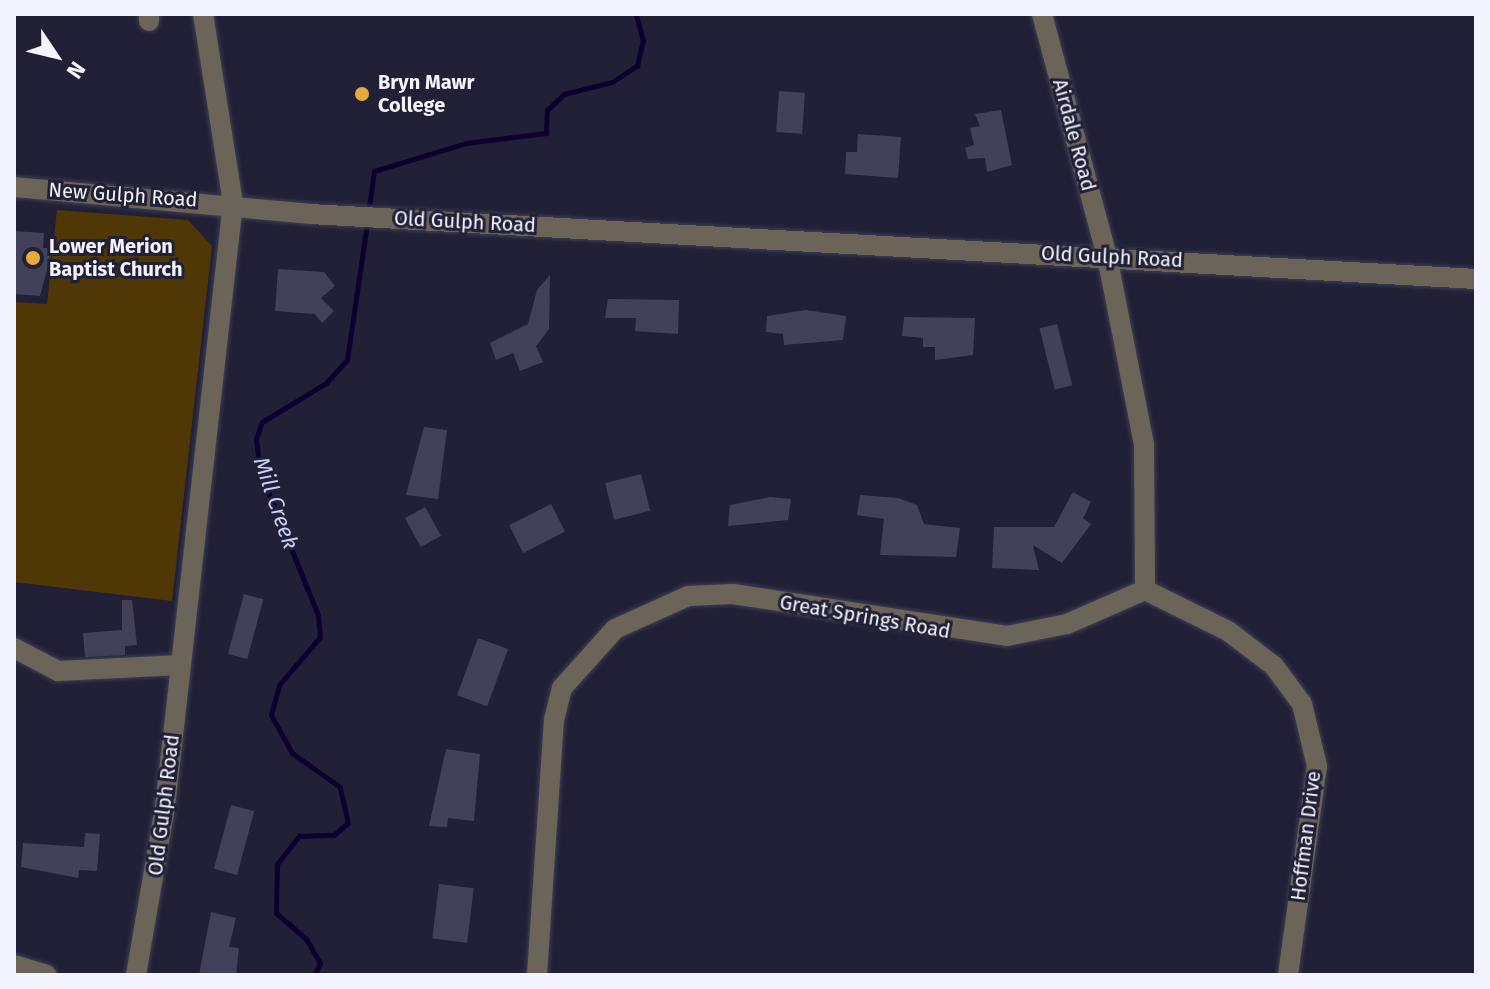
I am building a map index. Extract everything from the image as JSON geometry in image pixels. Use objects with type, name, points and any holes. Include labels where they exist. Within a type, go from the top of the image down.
[{"type":"street","points":[[203,14],[233,203]]},
{"type":"street","name":"Airdale Road","points":[[1042,14],[1107,256]]},
{"type":"street","name":"New Gulph Road","points":[[14,187],[233,203]]},
{"type":"street","name":"Old Gulph Road","points":[[136,975],[181,665],[233,203],[383,218],[1107,256],[1476,279]]},
{"type":"street","points":[[1107,256],[1144,444],[1145,590]]},
{"type":"street","name":"Great Springs Road","points":[[537,975],[554,720],[562,688],[615,629],[688,596],[733,594],[1007,636],[1067,624],[1145,590]]},
{"type":"street","name":"Hoffman Drive","points":[[1145,590],[1228,631],[1274,666],[1302,704],[1317,766],[1288,975]]},
{"type":"street","points":[[14,648],[58,671],[143,672],[181,665]]},
{"type":"street","points":[[14,965],[46,975]]},
{"type":"shaded area","points":[[57,210],[188,220],[212,246],[172,601],[14,582],[14,302],[47,304]]},
{"type":"building","points":[[779,91],[805,93],[802,134],[776,132]]},
{"type":"building","points":[[1001,110],[1012,165],[987,172],[985,158],[968,159],[965,148],[974,145],[970,128],[980,126],[975,114]]},
{"type":"building","points":[[858,134],[901,137],[898,178],[845,174],[846,152],[857,152]]},
{"type":"building","name":"Lower Merion Baptist Church","points":[[14,231],[44,233],[43,248],[53,248],[40,296],[14,294]]},
{"type":"building","points":[[278,269],[324,272],[335,286],[321,298],[334,311],[322,323],[315,314],[275,311]]},
{"type":"building","points":[[550,275],[549,329],[536,346],[543,362],[520,371],[513,353],[496,360],[490,343],[528,324],[537,290]]},
{"type":"building","points":[[608,299],[679,300],[678,334],[635,331],[636,318],[605,318]]},
{"type":"building","points":[[806,310],[846,316],[843,340],[784,345],[783,334],[766,332],[767,316]]},
{"type":"building","points":[[904,317],[975,318],[973,355],[935,360],[935,347],[923,347],[923,338],[902,336]]},
{"type":"building","points":[[1057,324],[1072,385],[1055,389],[1040,328]]},
{"type":"building","points":[[424,427],[447,430],[438,499],[406,495]]},
{"type":"building","points":[[641,474],[650,511],[614,520],[605,483]]},
{"type":"building","points":[[1073,492],[1091,502],[1083,518],[1091,524],[1062,563],[1033,545],[1039,570],[992,568],[994,527],[1054,527]]},
{"type":"building","points":[[860,495],[898,498],[917,505],[924,524],[960,528],[956,557],[880,555],[884,519],[857,515]]},
{"type":"building","points":[[770,497],[791,499],[788,520],[728,526],[730,505]]},
{"type":"building","points":[[551,504],[565,532],[523,553],[509,525]]},
{"type":"building","points":[[425,507],[441,536],[421,547],[405,518]]},
{"type":"building","points":[[244,594],[263,599],[247,659],[228,654]]},
{"type":"building","points":[[122,600],[132,600],[137,645],[125,646],[125,655],[85,657],[83,633],[122,630]]},
{"type":"building","points":[[478,638],[508,649],[487,706],[457,695]]},
{"type":"building","points":[[446,749],[480,754],[474,821],[448,818],[447,827],[429,826]]},
{"type":"building","points":[[231,805],[254,811],[237,875],[214,869]]},
{"type":"building","points":[[85,833],[100,834],[97,871],[79,870],[78,878],[21,867],[23,843],[84,847]]},
{"type":"building","points":[[439,884],[474,888],[467,943],[432,939]]},
{"type":"building","points":[[211,912],[236,918],[229,947],[239,948],[236,975],[199,975]]},
{"type":"waterway","name":"Mill Creek","points":[[368,214],[374,171],[466,143],[546,133],[547,110],[564,94],[612,82],[637,66],[643,41],[636,14]]},
{"type":"waterway","name":"Mill Creek","points":[[314,975],[320,963],[306,939],[276,913],[277,864],[299,836],[334,835],[348,823],[340,787],[292,753],[271,715],[279,685],[320,637],[318,615],[260,472],[256,439],[262,422],[326,383],[347,360],[367,223]]},
{"type":"place","name":"Bryn Mawr College","points":[[362,94]]},
{"type":"place","name":"Lower Merion Baptist Church","points":[[33,258]]}]
